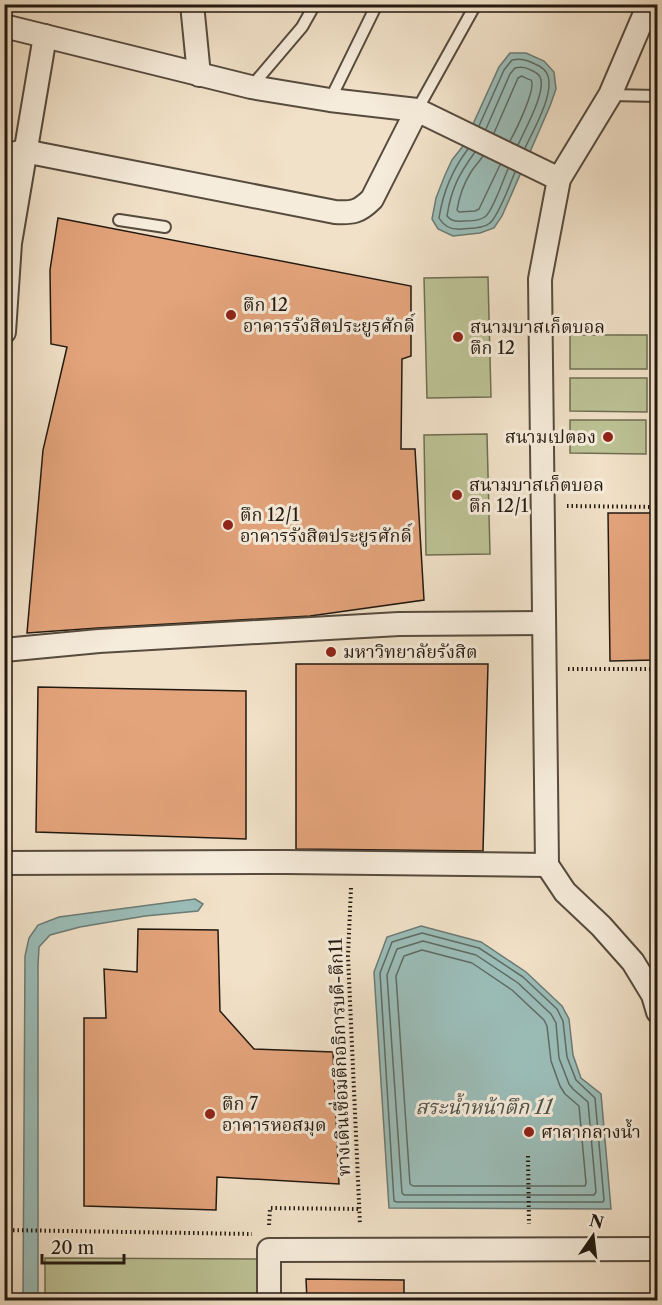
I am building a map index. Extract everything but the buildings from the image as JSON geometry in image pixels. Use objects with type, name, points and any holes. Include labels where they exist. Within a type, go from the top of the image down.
[{"type":"street","points":[[192,4],[199,75]]},
{"type":"street","points":[[649,4],[610,95],[558,179],[540,279],[548,865],[565,892],[601,926],[633,962],[653,995],[657,1012]]},
{"type":"street","points":[[4,26],[251,87],[330,100],[417,110],[558,179]]},
{"type":"street","points":[[4,332],[14,154],[45,36]]},
{"type":"street","points":[[14,154],[349,213],[363,208],[372,199],[417,110]]},
{"type":"street","points":[[4,650],[99,641],[399,624],[544,623]]},
{"type":"street","points":[[4,863],[548,865]]},
{"type":"street","points":[[269,1300],[269,1250],[657,1249]]},
{"type":"lane","points":[[251,87],[302,27],[315,4]]},
{"type":"lane","points":[[330,100],[378,4]]},
{"type":"lane","points":[[417,110],[476,4]]},
{"type":"lane","points":[[610,95],[657,96]]},
{"type":"lane","points":[[119,220],[165,227]]},
{"type":"path","points":[[560,506],[657,507]]},
{"type":"path","points":[[561,669],[657,669]]},
{"type":"path","name":"ทางเดินเชื่อมตึกอธิการบดี-ตึก11","points":[[353,863],[348,956],[361,1250]]},
{"type":"path","points":[[528,1156],[529,1249]]},
{"type":"path","points":[[269,1234],[270,1208],[359,1209]]},
{"type":"path","points":[[4,1230],[260,1234]]},
{"type":"green space","name":"สนามบาสเก็ตบอล ตึก 12","points":[[488,277],[491,397],[427,398],[424,278]]},
{"type":"green space","points":[[570,335],[647,335],[647,369],[570,369]]},
{"type":"green space","name":"สนามเปตอง","points":[[570,378],[647,378],[647,412],[570,411]]},
{"type":"green space","name":"สนามเปตอง","points":[[570,420],[646,420],[646,454],[570,453]]},
{"type":"green space","name":"สนามบาสเก็ตบอล ตึก 12/1","points":[[487,434],[490,554],[426,555],[424,435]]},
{"type":"green space","points":[[45,1258],[259,1259],[260,1300],[45,1300]]},
{"type":"water","points":[[510,53],[526,53],[544,61],[554,72],[556,89],[502,216],[494,228],[480,233],[453,236],[438,229],[432,219],[436,198],[452,160],[463,146],[499,67]]},
{"type":"water","points":[[195,899],[203,904],[198,911],[145,916],[80,927],[50,935],[39,947],[38,1300],[23,1300],[25,956],[29,938],[38,925],[59,917]]},
{"type":"water","name":"สระน้ำหน้าตึก 11","points":[[421,926],[481,942],[526,972],[562,1006],[569,1019],[573,1055],[581,1078],[601,1094],[611,1209],[389,1208],[374,972],[387,937]]},
{"type":"place","name":"ตึก 12 อาคารรังสิตประยูรศักดิ์","points":[[231,315]]},
{"type":"place","name":"สนามบาสเก็ตบอล ตึก 12","points":[[458,337]]},
{"type":"place","name":"สนามเปตอง","points":[[608,437]]},
{"type":"place","name":"สนามบาสเก็ตบอล ตึก 12/1","points":[[457,495]]},
{"type":"place","name":"ตึก 12/1 อาคารรังสิตประยูรศักดิ์","points":[[228,525]]},
{"type":"place","name":"มหาวิทยาลัยรังสิต","points":[[331,652]]},
{"type":"place","name":"ตึก 7 อาคารหอสมุด","points":[[210,1114]]},
{"type":"place","name":"ศาลากลางน้ำ","points":[[529,1132]]}]
